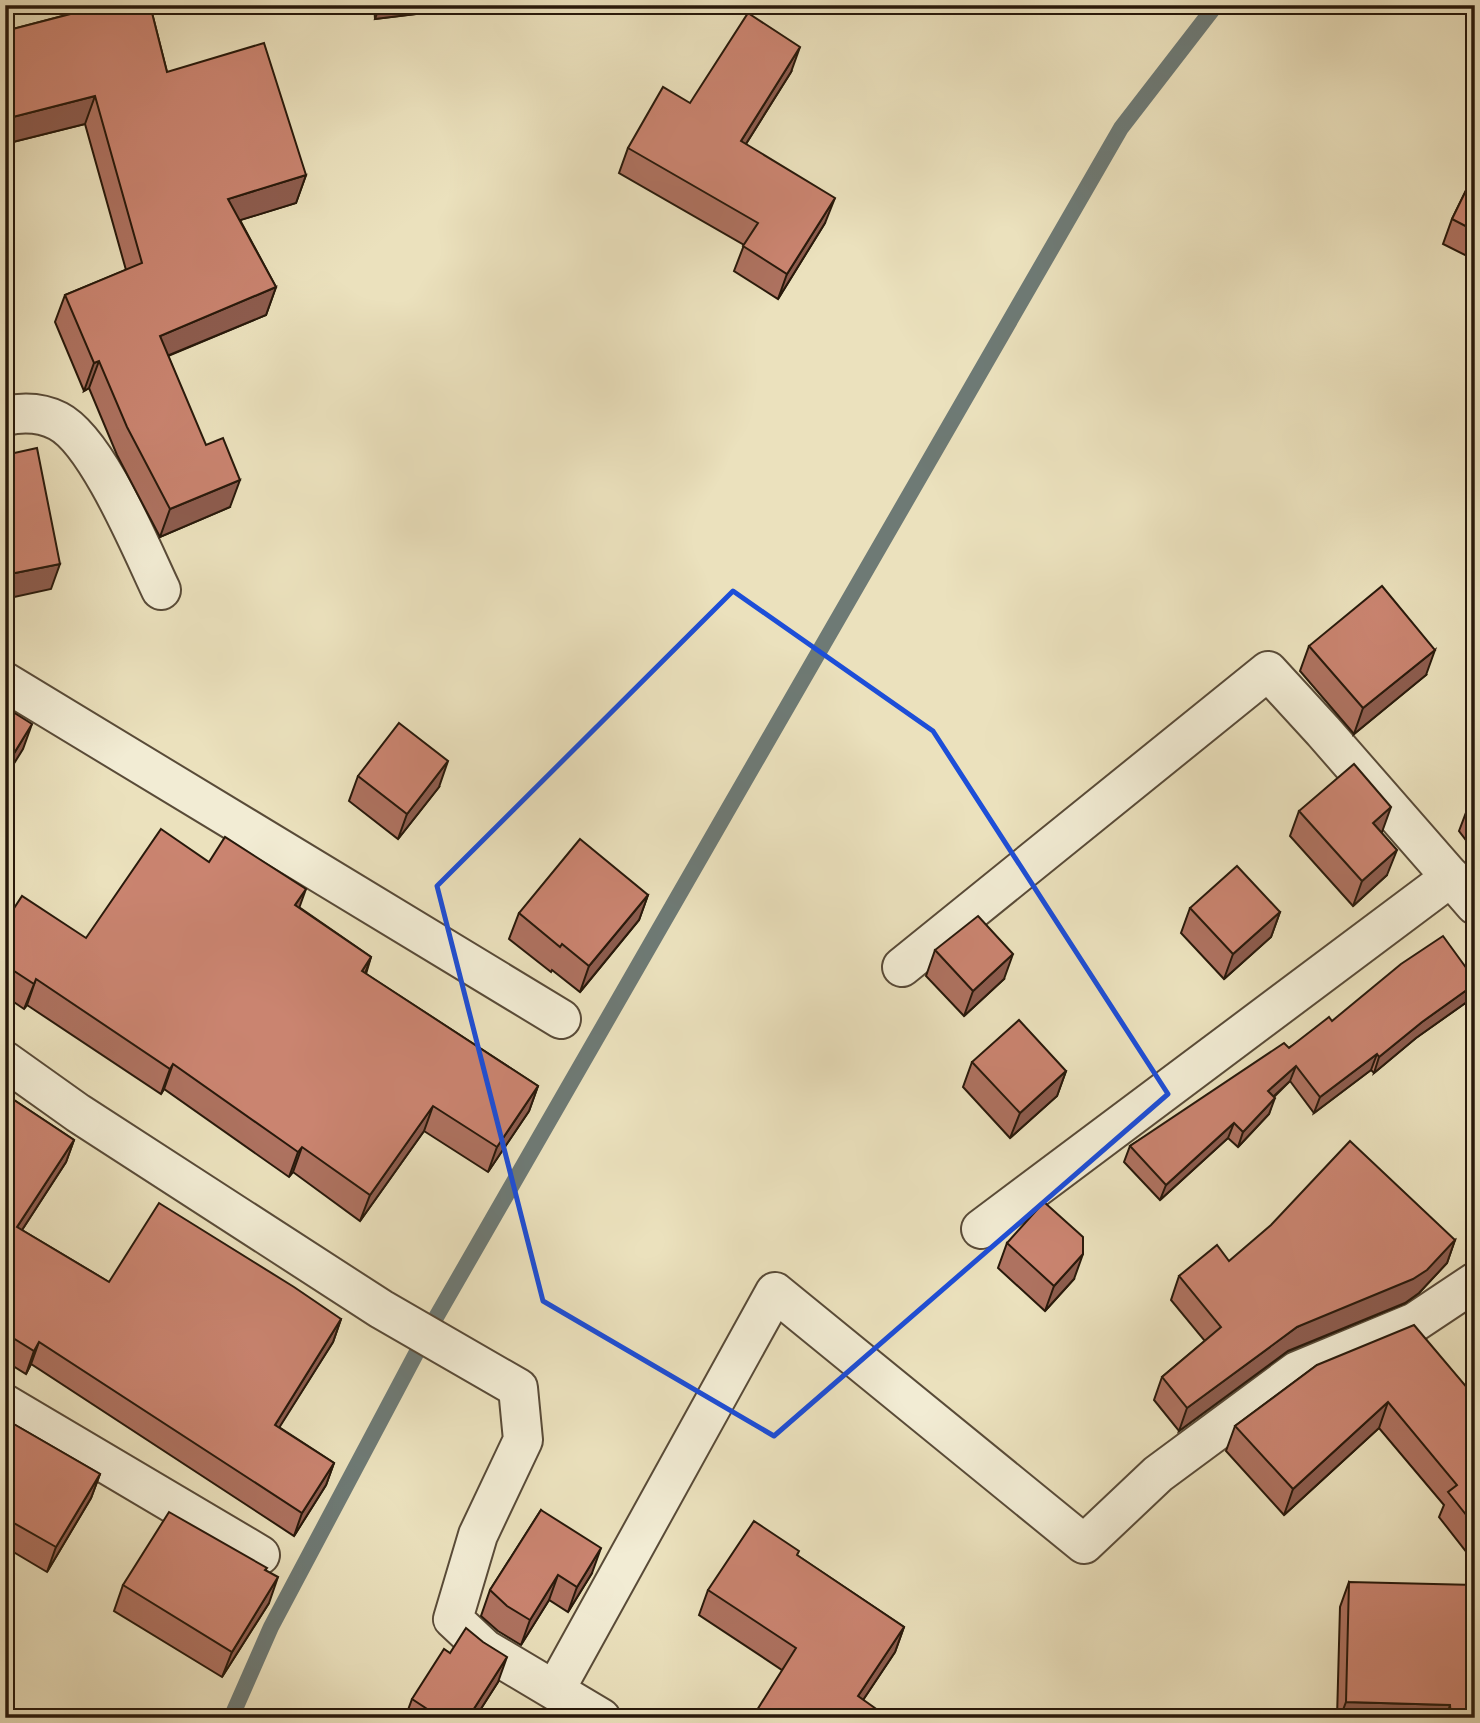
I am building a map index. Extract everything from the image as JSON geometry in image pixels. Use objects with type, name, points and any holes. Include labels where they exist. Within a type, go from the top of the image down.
[{"type":"street","points":[[5,416],[24,412],[41,415],[58,421],[72,432],[104,474],[161,590]]},
{"type":"street","points":[[902,967],[1268,671],[1463,891],[981,1228]]},
{"type":"street","points":[[5,682],[561,1019]]},
{"type":"street","points":[[5,1061],[78,1113],[381,1309],[518,1388],[523,1440],[478,1535],[453,1619],[485,1650],[601,1718]]},
{"type":"street","points":[[555,1690],[775,1292],[1084,1544],[1158,1474],[1297,1371],[1415,1322],[1475,1282]]},
{"type":"street","points":[[5,1404],[260,1555]]},
{"type":"highlighted area","points":[[733,591],[933,731],[1168,1094],[774,1436],[543,1301],[437,886]]},
{"type":"building","points":[[85,5],[150,5],[167,72],[264,43],[306,175],[228,199],[276,287],[160,336],[206,445],[223,438],[240,480],[170,509],[127,427],[99,361],[94,363],[65,295],[142,263],[95,96],[5,119],[5,31],[86,10]]},
{"type":"building","points":[[748,13],[800,47],[741,141],[835,198],[787,274],[743,246],[758,223],[628,148],[663,87],[690,103]]},
{"type":"building","points":[[1475,172],[1475,231],[1452,219]]},
{"type":"building","points":[[37,448],[60,564],[5,575],[5,455]]},
{"type":"building","points":[[1382,586],[1435,650],[1363,708],[1309,646]]},
{"type":"building","points":[[5,707],[32,724],[5,768]]},
{"type":"building","points":[[399,723],[448,761],[407,814],[358,776]]},
{"type":"building","points":[[1354,764],[1391,807],[1373,823],[1397,850],[1362,881],[1299,811]]},
{"type":"building","points":[[1475,804],[1475,820],[1467,810]]},
{"type":"building","points":[[161,829],[209,862],[225,837],[306,889],[295,905],[371,957],[362,971],[538,1086],[497,1147],[433,1106],[370,1195],[302,1147],[298,1152],[173,1064],[170,1069],[36,979],[34,984],[5,965],[5,922],[22,896],[86,938]]},
{"type":"building","points":[[580,839],[648,895],[589,966],[562,944],[560,947],[519,913]]},
{"type":"building","points":[[1237,866],[1280,912],[1233,954],[1190,908]]},
{"type":"building","points":[[978,916],[1013,954],[973,991],[935,950]]},
{"type":"building","points":[[1443,936],[1475,980],[1475,984],[1379,1057],[1377,1054],[1320,1097],[1296,1066],[1268,1091],[1275,1098],[1243,1132],[1234,1123],[1166,1185],[1130,1146],[1284,1043],[1289,1048],[1329,1017],[1332,1021],[1401,964]]},
{"type":"building","points":[[1019,1020],[1066,1071],[1020,1113],[972,1062]]},
{"type":"building","points":[[5,1094],[74,1140],[17,1227],[109,1282],[159,1203],[341,1319],[275,1425],[334,1463],[302,1513],[39,1342],[34,1351],[5,1333]]},
{"type":"building","points":[[1350,1141],[1455,1240],[1427,1270],[1413,1279],[1297,1327],[1187,1408],[1162,1377],[1221,1327],[1179,1276],[1217,1245],[1229,1261],[1271,1225]]},
{"type":"building","points":[[1044,1202],[1083,1237],[1083,1254],[1054,1286],[1007,1243]]},
{"type":"building","points":[[1414,1325],[1475,1397],[1475,1526],[1448,1492],[1457,1485],[1388,1402],[1293,1489],[1235,1426],[1317,1365]]},
{"type":"building","points":[[5,1419],[100,1474],[56,1547],[5,1518]]},
{"type":"building","points":[[541,1510],[601,1548],[577,1587],[558,1575],[530,1620],[507,1606],[490,1590]]},
{"type":"building","points":[[169,1512],[278,1577],[232,1652],[123,1585]]},
{"type":"building","points":[[754,1521],[799,1551],[797,1555],[904,1627],[858,1696],[889,1718],[752,1718],[796,1648],[708,1590]]},
{"type":"building","points":[[1349,1582],[1475,1585],[1475,1718],[1451,1718],[1450,1705],[1346,1702]]},
{"type":"building","points":[[466,1628],[507,1657],[468,1718],[441,1718],[412,1699],[444,1649],[450,1653]]},
{"type":"building","points":[[988,1711],[1018,1718],[987,1718]]},
{"type":"waterway","points":[[231,1718],[271,1627],[427,1333],[726,813],[1121,128],[1216,5]]}]
